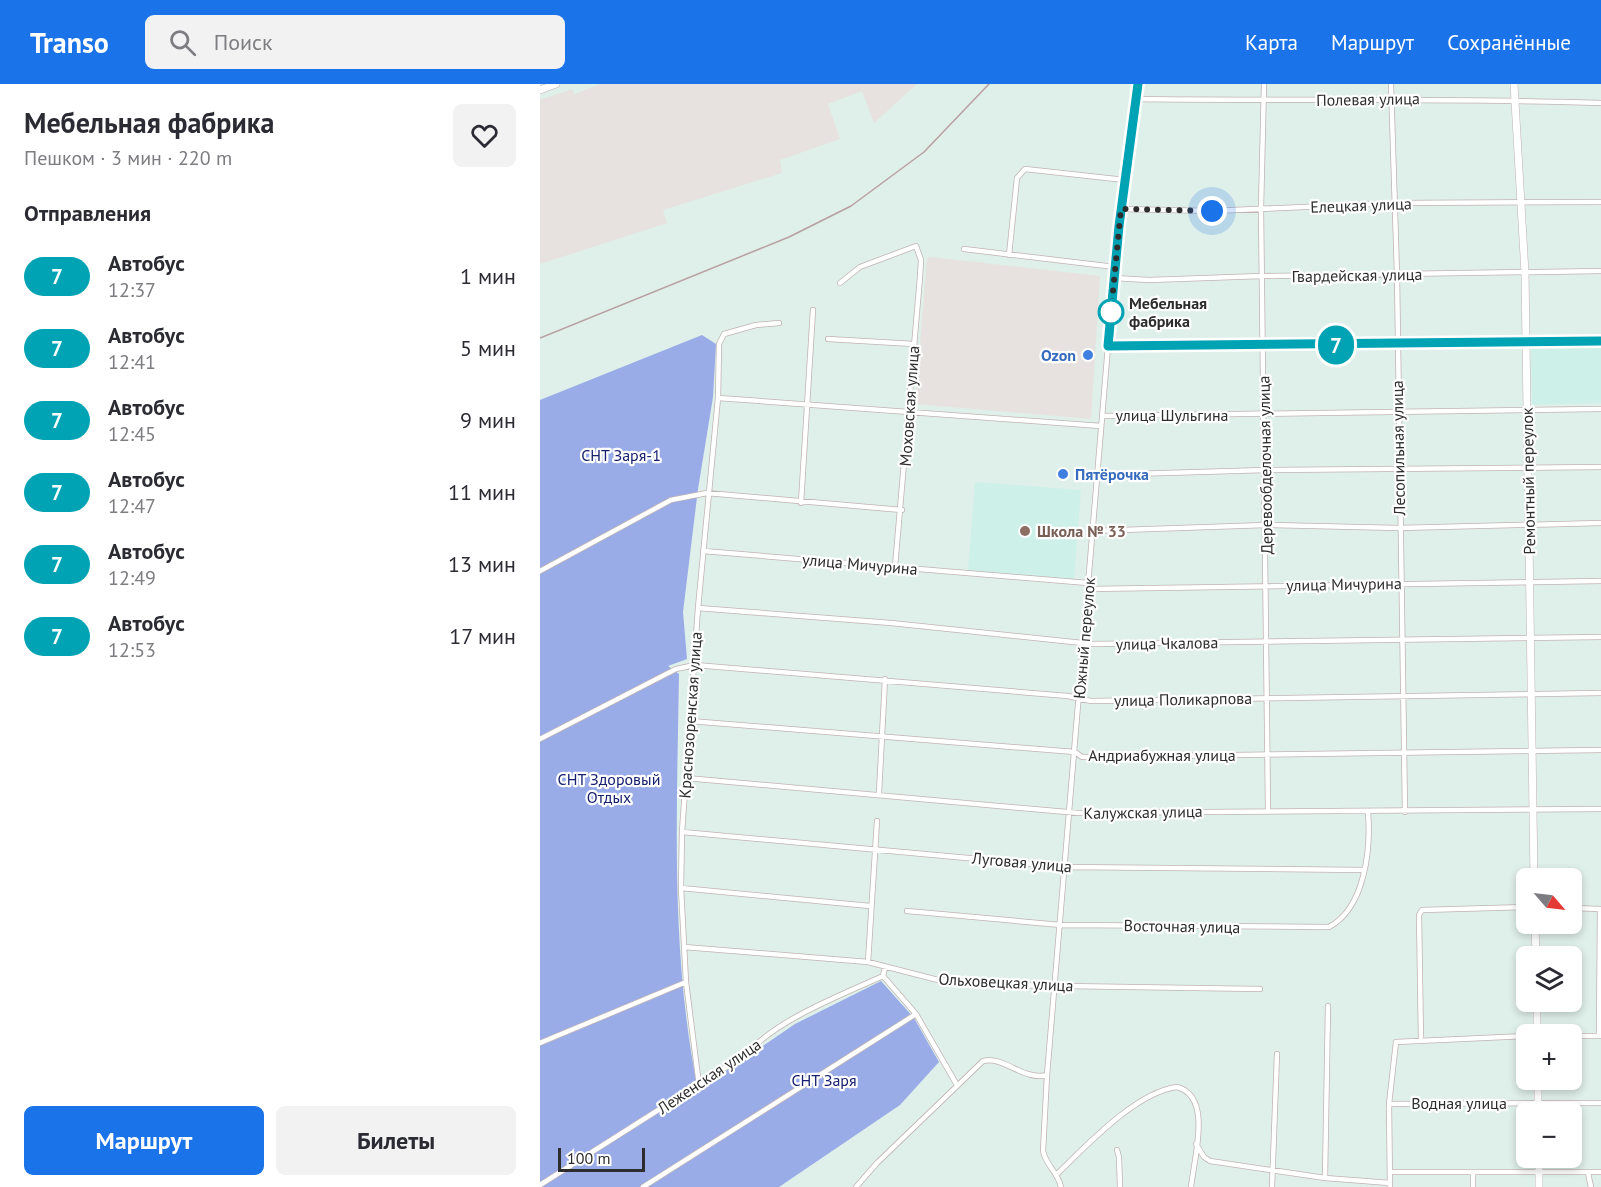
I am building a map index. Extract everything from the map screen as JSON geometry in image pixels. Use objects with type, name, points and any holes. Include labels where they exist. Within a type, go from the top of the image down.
[{"type":"main road","points":[[540,90],[556,84]]},
{"type":"main road","name":"Южный переулок","points":[[1108,346],[1121,209],[1137,84]]},
{"type":"main road","name":"Ремонтный переулок","points":[[1514,84],[1525,273],[1534,868]]},
{"type":"main road","points":[[1108,346],[1601,341]]},
{"type":"main road","points":[[1539,1168],[1539,1187]]},
{"type":"street","name":"Деревообделочная улица","points":[[1264,84],[1261,208],[1269,698],[1268,810]]},
{"type":"street","name":"Лесопильная улица","points":[[1391,84],[1397,274],[1398,470],[1406,753],[1405,812]]},
{"type":"street","name":"Полевая улица","points":[[1136,99],[1264,101],[1392,98],[1601,103]]},
{"type":"street","points":[[1009,255],[1017,177],[1025,169],[1034,168],[1125,180]]},
{"type":"street","name":"Елецкая улица","points":[[1121,209],[1163,212],[1395,203],[1601,202]]},
{"type":"street","name":"Моховская улица","points":[[840,283],[860,267],[916,246],[921,260],[902,510],[895,567]]},
{"type":"street","points":[[964,249],[1115,267]]},
{"type":"street","name":"Гвардейская улица","points":[[1114,278],[1149,280],[1601,271]]},
{"type":"street","points":[[801,503],[813,310]]},
{"type":"street","name":"Краснозоренская улица","points":[[699,1085],[686,982],[681,888],[682,832],[707,493],[718,398],[719,344],[724,334],[733,330],[779,323]]},
{"type":"street","points":[[828,339],[914,344]]},
{"type":"street","name":"Южный переулок","points":[[1061,1187],[1057,1174],[1046,1162],[1043,1151],[1047,1075],[1108,346]]},
{"type":"street","name":"улица Шульгина","points":[[718,398],[1101,426]]},
{"type":"street","name":"улица Шульгина","points":[[1102,416],[1601,408]]},
{"type":"street","points":[[1098,475],[1266,470],[1601,467]]},
{"type":"street","points":[[540,571],[671,500],[707,493],[902,510]]},
{"type":"street","points":[[1093,531],[1266,525],[1399,528],[1601,523]]},
{"type":"street","name":"улица Мичурина","points":[[703,551],[1088,586],[1601,580]]},
{"type":"street","name":"улица Чкалова","points":[[698,608],[1083,641],[1092,644],[1601,637]]},
{"type":"street","points":[[540,740],[676,669],[695,665]]},
{"type":"street","name":"улица Поликарпова","points":[[695,665],[885,679],[1091,701],[1601,693]]},
{"type":"street","points":[[879,793],[885,679]]},
{"type":"street","name":"Андриабужная улица","points":[[690,721],[1075,752],[1082,757],[1601,750]]},
{"type":"street","name":"Калужская улица","points":[[686,778],[879,793],[1070,812],[1268,810],[1405,812],[1601,809]]},
{"type":"street","name":"Восточная улица","points":[[906,911],[1061,925],[1329,927],[1340,921],[1359,894],[1370,828],[1368,812]]},
{"type":"street","points":[[868,962],[877,821]]},
{"type":"street","name":"Луговая улица","points":[[682,832],[1066,867],[1363,870]]},
{"type":"street","points":[[681,888],[870,906]]},
{"type":"street","points":[[1421,1040],[1419,926],[1422,910],[1516,907]]},
{"type":"street","points":[[1582,908],[1601,909],[1600,1036],[1582,1036]]},
{"type":"street","name":"Ольховецкая улица","points":[[684,947],[868,962],[938,980],[1056,986],[1260,989]]},
{"type":"street","points":[[885,967],[883,976],[916,1014],[957,1085]]},
{"type":"street","name":"Леженская улица","points":[[540,1185],[699,1085],[745,1055],[756,1043],[815,1007],[883,976]]},
{"type":"street","points":[[540,1043],[686,982]]},
{"type":"street","points":[[1325,1178],[1328,1006]]},
{"type":"street","points":[[643,1187],[916,1014]]},
{"type":"street","points":[[1196,1143],[1204,1157],[1210,1161],[1390,1185],[1389,1104],[1396,1042],[1516,1036]]},
{"type":"street","points":[[1272,1187],[1277,1054]]},
{"type":"street","points":[[856,1187],[877,1163],[983,1061],[992,1059],[1032,1077],[1047,1075]]},
{"type":"street","points":[[1057,1174],[1113,1120],[1160,1091],[1177,1087],[1192,1094],[1198,1105],[1200,1119],[1191,1187]]},
{"type":"street","name":"Водная улица","points":[[1389,1104],[1516,1103]]},
{"type":"street","name":"Водная улица","points":[[1582,1103],[1601,1103]]},
{"type":"street","points":[[1117,1150],[1120,1187]]},
{"type":"street","points":[[1390,1172],[1539,1174],[1601,1172]]},
{"type":"street","points":[[1473,1173],[1473,1187]]},
{"type":"street","points":[[1587,1173],[1591,1187]]},
{"type":"shaded area","points":[[600,84],[917,84],[874,123],[862,91],[828,104],[840,139],[780,160],[782,173],[663,210],[667,223],[540,264],[540,100],[572,89],[574,94]]},
{"type":"shaded area","points":[[930,257],[1100,276],[1091,419],[915,404],[927,259]]},
{"type":"shaded area","points":[[1601,348],[1601,403],[1532,405],[1531,349]]},
{"type":"shaded area","name":"Школа № 33","points":[[975,482],[1081,490],[1074,580],[968,572]]},
{"type":"green space","points":[[702,335],[716,344],[713,397],[698,489],[683,612],[687,659],[668,666],[679,674],[677,882],[679,935],[689,1038],[698,1090],[795,1024],[881,981],[914,1018],[939,1062],[900,1105],[779,1187],[540,1187],[540,400]]},
{"type":"railway","points":[[540,338],[789,237],[851,206],[924,152],[989,84]]},
{"type":"bus line","name":"7","points":[[1138,84],[1119,226],[1108,346],[1601,341]]},
{"type":"place","name":"Мебельная фабрика","points":[[1111,312]]},
{"type":"place","name":"Ozon","points":[[1088,355]]},
{"type":"place","name":"Пятёрочка","points":[[1063,474]]},
{"type":"place","name":"Школа № 33","points":[[1025,531]]},
{"type":"route","points":[[1111,312],[1121,209],[1163,212],[1212,211]]},
{"type":"park label","name":"СНТ Заря-1","points":[[621,455]]},
{"type":"park label","name":"СНТ Здоровый Отдых","points":[[609,788]]},
{"type":"park label","name":"СНТ Заря","points":[[824,1080]]}]
